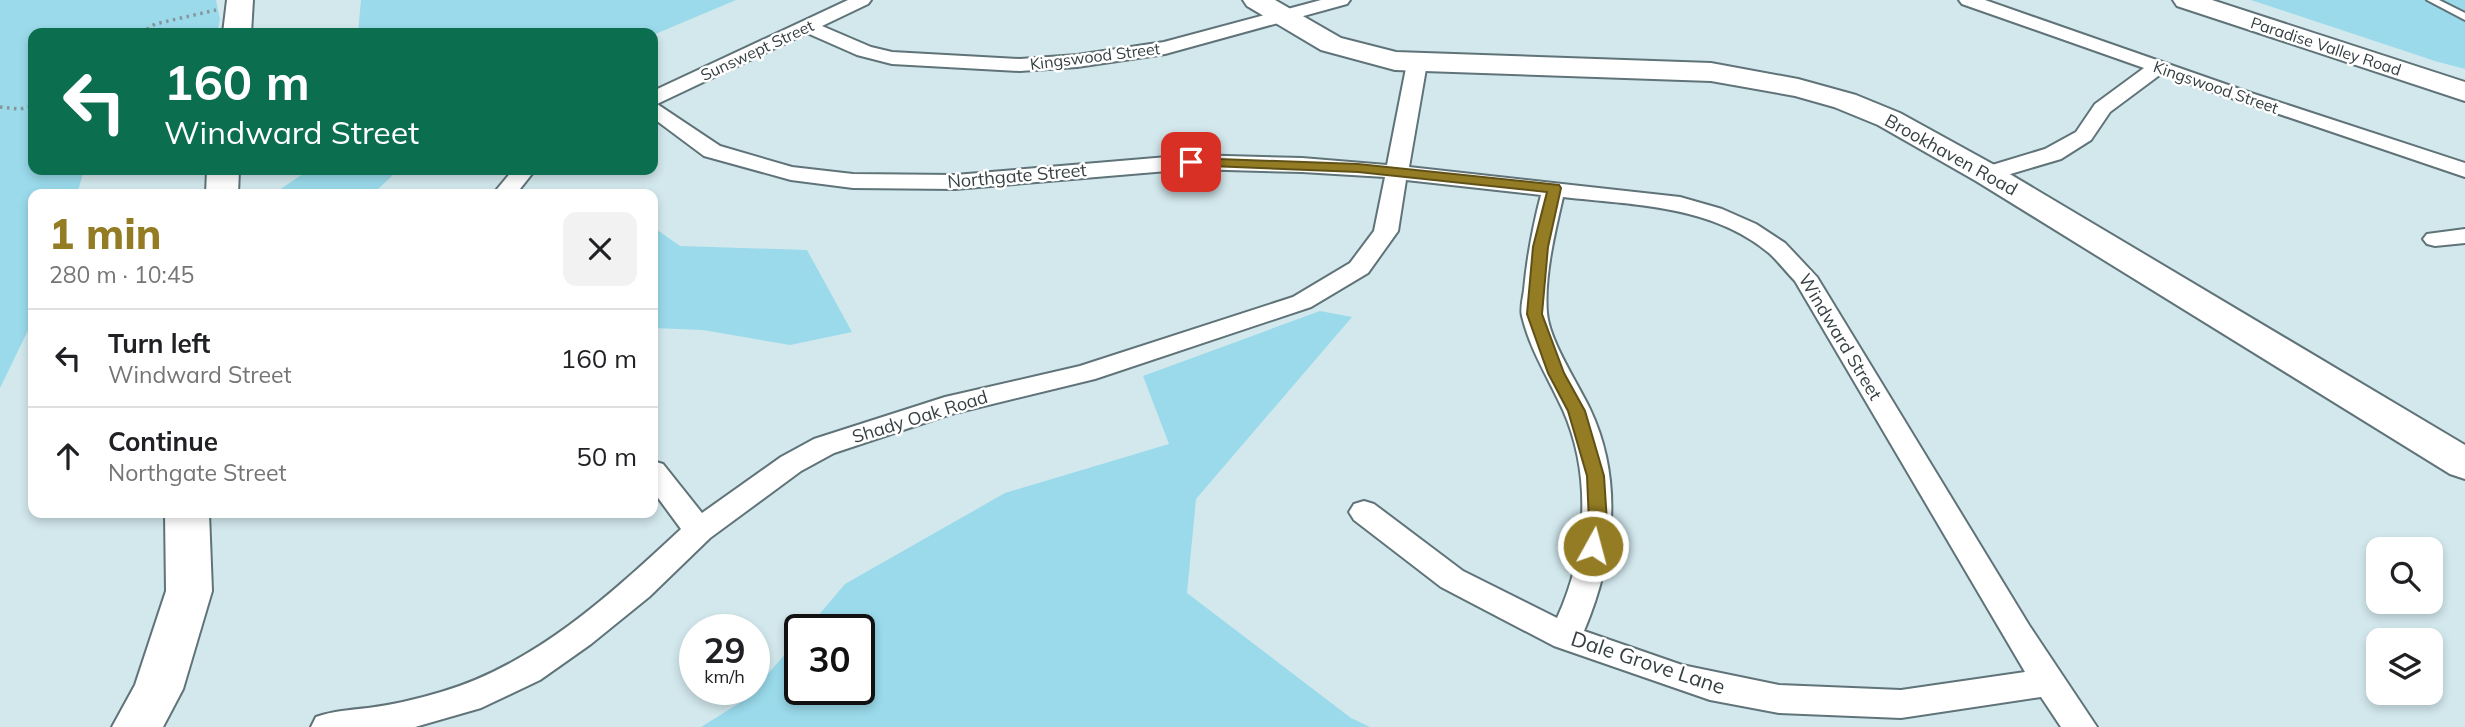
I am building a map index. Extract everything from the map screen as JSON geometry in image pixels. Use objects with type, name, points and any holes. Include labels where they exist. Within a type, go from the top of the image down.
[{"type":"street","name":"Sunswept Street","points":[[658,97],[862,0]]},
{"type":"street","name":"Kingswood Street","points":[[807,26],[864,51],[892,58],[934,63],[1020,65],[1077,61],[1165,48],[1268,8],[1341,0]]},
{"type":"street","name":"Kingswood Street","points":[[1968,0],[2465,170]]},
{"type":"street","name":"Paradise Valley Road","points":[[2186,0],[2465,92]]},
{"type":"street","name":"Paradise Valley Road","points":[[2223,0],[2465,79]]},
{"type":"street","points":[[238,28],[240,3]]},
{"type":"street","name":"Brookhaven Road","points":[[1268,8],[1331,44],[1373,56],[1418,64],[1712,72],[1776,83],[1844,101],[1889,119],[1987,174],[2465,464]]},
{"type":"street","name":"Shady Oak Road","points":[[328,727],[371,723],[437,709],[469,698],[528,670],[590,627],[638,588],[699,530],[791,464],[824,446],[945,406],[1086,373],[1302,302],[1359,268],[1386,231],[1418,64]]},
{"type":"street","points":[[1987,174],[2053,153],[2084,136],[2102,108],[2158,67]]},
{"type":"street","name":"Northgate Street","points":[[658,113],[712,151],[791,173],[853,181],[955,182],[1191,162],[1302,165],[1398,172]]},
{"type":"street","name":"Windward Street","points":[[1398,172],[1555,188],[1692,206],[1748,229],[1777,248],[1805,277],[2048,682],[2080,727]]},
{"type":"street","points":[[508,189],[520,175]]},
{"type":"street","points":[[1555,188],[1541,247],[1534,314],[1556,373],[1577,411],[1595,476],[1598,522],[1584,594],[1565,637]]},
{"type":"street","points":[[2435,239],[2465,236]]},
{"type":"street","points":[[658,477],[699,530]]},
{"type":"street","name":"Dale Grove Lane","points":[[1364,512],[1452,579],[1565,637],[1680,678],[1779,699],[1901,704],[2048,682]]},
{"type":"street","points":[[137,727],[158,689],[189,591],[187,518]]},
{"type":"lane","points":[[2432,0],[2465,16]]},
{"type":"path","points":[[149,28],[155,24],[240,3]]},
{"type":"path","points":[[0,107],[28,106]]},
{"type":"shaded area","points":[[0,0],[216,0],[220,19],[218,28],[28,28],[28,175],[83,175],[78,189],[28,189],[28,330],[0,388]]},
{"type":"shaded area","points":[[361,0],[736,0],[658,33],[658,28],[358,28]]},
{"type":"shaded area","points":[[2251,0],[2465,0],[2465,69],[2435,61]]},
{"type":"shaded area","points":[[302,175],[393,175],[378,189],[280,189]]},
{"type":"shaded area","points":[[658,231],[680,246],[807,250],[852,332],[790,345],[703,330],[658,328]]},
{"type":"shaded area","points":[[1320,311],[1352,317],[1196,499],[1187,593],[1351,718],[1370,727],[701,727],[736,705],[770,705],[770,671],[784,655],[784,705],[875,705],[875,614],[820,614],[845,584],[1005,493],[1169,444],[1143,376]]},
{"type":"route","points":[[1191,162],[1358,168],[1555,188],[1541,247],[1534,314],[1556,373],[1577,411],[1595,476],[1598,522],[1593,546]]}]
